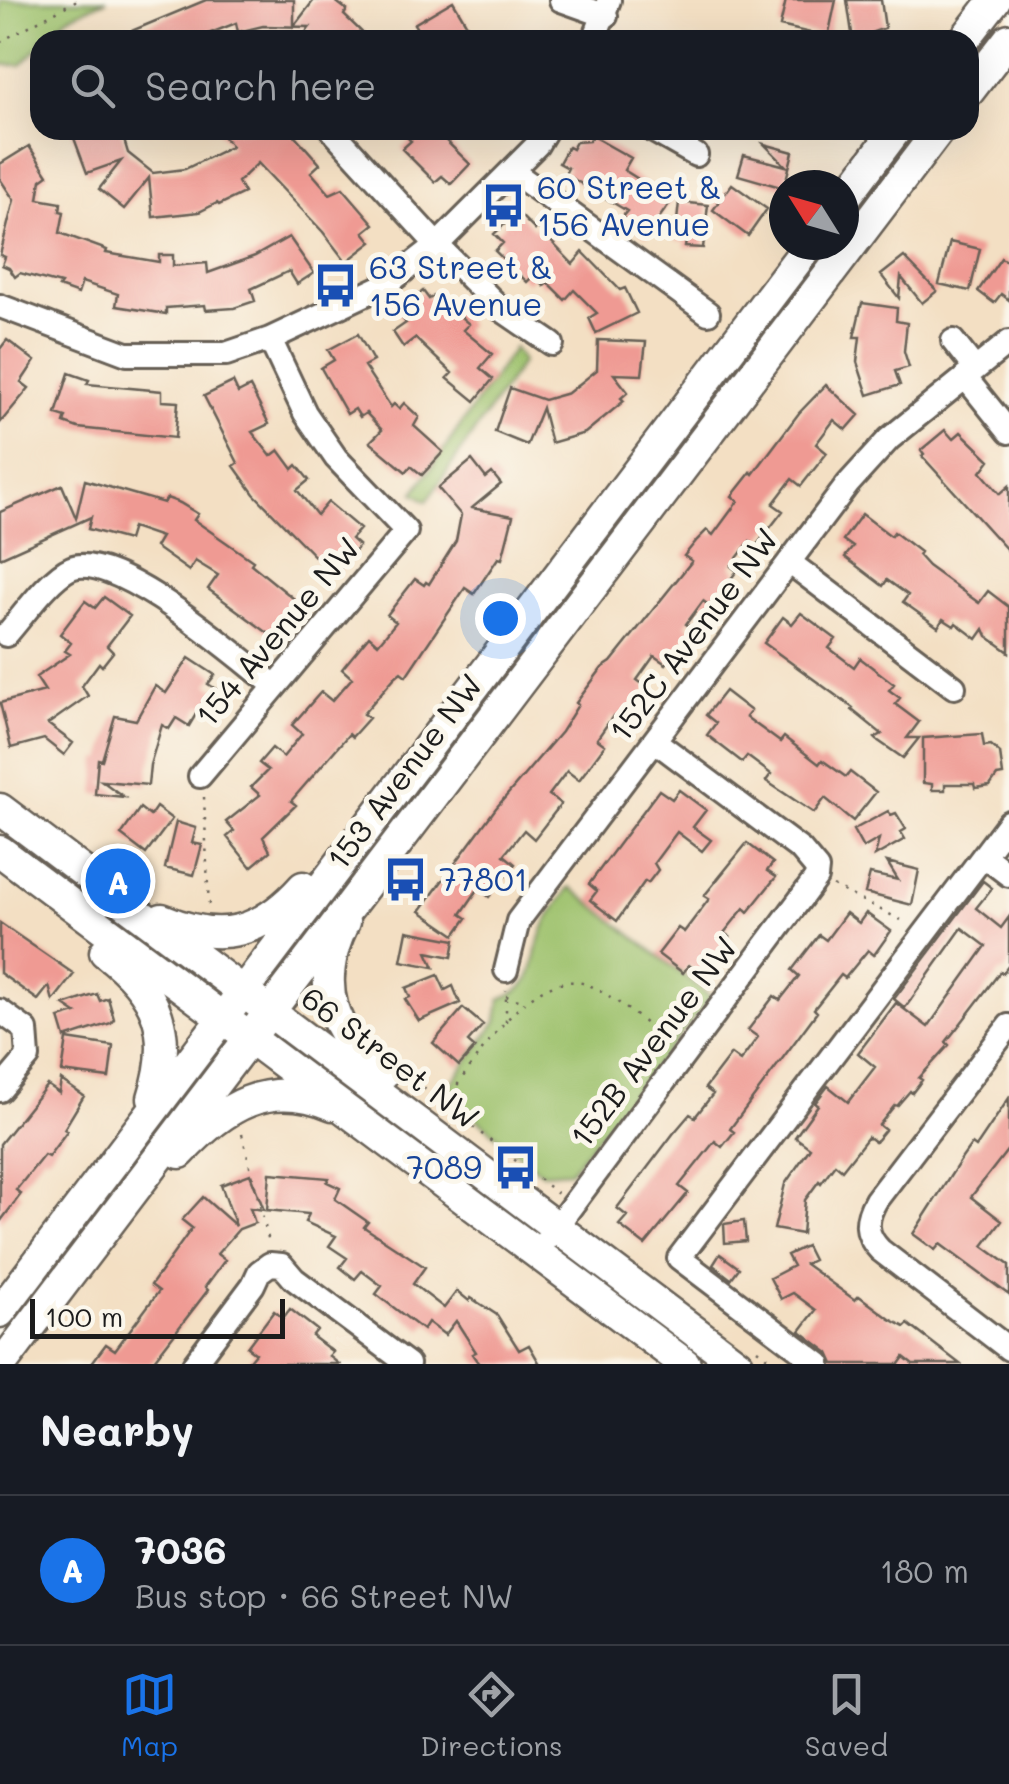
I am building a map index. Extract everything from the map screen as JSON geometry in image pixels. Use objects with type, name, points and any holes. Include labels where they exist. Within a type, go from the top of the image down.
[{"type":"main road","points":[[972,30],[995,0]]},
{"type":"main road","points":[[979,78],[1009,39]]},
{"type":"main road","points":[[859,179],[888,140]]},
{"type":"main road","name":"153 Avenue NW","points":[[2,1364],[932,140]]},
{"type":"main road","name":"153 Avenue NW","points":[[0,1312],[798,260]]},
{"type":"main road","points":[[127,904],[181,928],[211,934],[230,933],[275,916],[300,890],[385,778],[464,700]]},
{"type":"main road","name":"66 Street NW","points":[[0,810],[738,1364]]},
{"type":"main road","name":"66 Street NW","points":[[0,851],[685,1364]]},
{"type":"main road","points":[[0,865],[28,893],[126,968],[148,995],[162,1027],[162,1068],[151,1102],[133,1136]]},
{"type":"main road","points":[[359,891],[335,941],[329,1003],[341,1033],[359,1056],[403,1094],[441,1140]]},
{"type":"main road","points":[[44,1308],[87,1273],[181,1152],[231,1107],[250,1099],[281,1095],[316,1098],[350,1113]]},
{"type":"street","points":[[561,0],[608,8]]},
{"type":"street","points":[[341,140],[436,245],[502,310],[552,344]]},
{"type":"street","points":[[0,306],[127,354],[226,354],[270,339],[387,284],[436,245],[540,140]]},
{"type":"street","points":[[670,140],[696,155]]},
{"type":"street","points":[[512,172],[708,313]]},
{"type":"street","name":"154 Avenue NW","points":[[200,776],[406,530],[336,458],[304,414],[270,339]]},
{"type":"street","points":[[953,341],[1009,432]]},
{"type":"street","name":"152C Avenue NW","points":[[506,970],[518,921],[868,461],[902,428],[1009,342]]},
{"type":"street","points":[[789,562],[954,687]]},
{"type":"street","points":[[6,635],[60,574],[86,566],[158,596],[276,686]]},
{"type":"street","points":[[655,741],[800,850],[816,873]]},
{"type":"street","points":[[819,1364],[679,1258],[1009,822]]},
{"type":"street","points":[[984,856],[1009,874]]},
{"type":"street","name":"152B Avenue NW","points":[[537,1252],[816,873]]},
{"type":"street","points":[[0,1011],[26,1030],[28,1056],[0,1090]]},
{"type":"street","points":[[1009,1026],[876,1200],[868,1218],[868,1234],[890,1259],[1009,1349]]},
{"type":"street","points":[[194,1364],[253,1286],[259,1272],[270,1264],[282,1265],[408,1364]]},
{"type":"path","points":[[0,42],[77,0]]},
{"type":"path","points":[[200,776],[206,805],[209,916]]},
{"type":"path","points":[[816,873],[926,932]]},
{"type":"path","points":[[506,970],[506,1024]]},
{"type":"path","points":[[444,1103],[523,1002],[562,982],[590,985],[684,1054]]},
{"type":"path","points":[[506,996],[523,1002]]},
{"type":"path","points":[[405,1074],[549,1187]]},
{"type":"path","points":[[241,1127],[268,1233],[270,1264]]},
{"type":"green space","points":[[0,0],[107,0],[68,17],[55,30],[30,30],[30,56],[21,65],[0,65]]},
{"type":"green space","points":[[514,348],[522,362],[427,501],[414,493]]},
{"type":"green space","points":[[570,887],[711,997],[570,1171],[542,1173],[445,1092],[497,1021],[500,999],[522,987],[528,979],[544,928]]},
{"type":"building","points":[[206,0],[294,0],[294,26],[314,0],[334,0],[347,10],[344,15],[360,30],[263,26],[238,30],[236,23],[218,30],[134,30]]},
{"type":"building","points":[[786,0],[836,0],[830,30],[780,26]]},
{"type":"building","points":[[847,0],[881,0],[885,28],[852,30]]},
{"type":"building","points":[[453,1],[470,30],[418,30],[414,24]]},
{"type":"building","points":[[75,140],[124,140],[128,153],[153,173],[185,169],[232,146],[226,140],[299,140],[320,164],[311,172],[330,194],[343,188],[374,224],[364,232],[372,242],[346,262],[258,163],[238,182],[244,193],[199,212],[153,217],[149,178],[124,209],[99,189],[121,161],[87,173]]},
{"type":"building","points":[[445,140],[470,164],[451,184],[442,176],[435,182],[402,149],[411,141]]},
{"type":"building","points":[[599,140],[631,158],[624,170],[672,200],[646,236],[622,217],[627,211],[565,174],[568,168],[559,163],[568,147],[572,149],[576,142]]},
{"type":"building","points":[[764,144],[793,152],[788,170],[769,170],[769,184],[738,175],[744,155],[786,166]]},
{"type":"building","points":[[29,146],[48,175],[41,180],[38,199],[61,203],[60,211],[64,212],[60,233],[107,250],[106,253],[159,262],[159,255],[173,255],[173,266],[207,263],[208,273],[255,256],[289,237],[314,273],[297,284],[289,271],[251,289],[255,301],[234,308],[166,308],[166,314],[116,306],[118,294],[82,282],[78,294],[59,287],[61,284],[20,273],[15,277],[2,265],[5,257],[0,255],[14,200],[0,179],[0,164]]},
{"type":"building","points":[[732,184],[767,209],[748,236],[713,210]]},
{"type":"building","points":[[679,202],[708,205],[703,248],[685,247],[686,241],[675,240]]},
{"type":"building","points":[[517,212],[573,264],[583,252],[620,290],[625,288],[637,313],[596,333],[589,318],[597,313],[574,290],[565,300],[534,275],[527,282],[495,251],[503,243],[494,234]]},
{"type":"building","points":[[950,242],[980,249],[970,291],[939,284]]},
{"type":"building","points":[[904,257],[937,291],[922,303],[901,277],[899,298],[881,275]]},
{"type":"building","points":[[1001,258],[1009,263],[1009,300],[1001,294],[994,303],[978,291]]},
{"type":"building","points":[[423,291],[429,299],[434,296],[450,316],[454,311],[469,324],[463,330],[492,354],[480,368],[493,379],[475,401],[447,378],[452,373],[415,338],[403,347],[393,332],[406,323],[397,311]]},
{"type":"building","points":[[862,303],[897,308],[896,321],[907,323],[904,351],[909,367],[895,371],[900,385],[868,395],[857,362],[860,337],[854,337]]},
{"type":"building","points":[[358,334],[373,361],[364,366],[391,407],[394,404],[399,409],[404,403],[419,417],[414,426],[443,452],[422,475],[411,466],[406,472],[370,442],[382,430],[366,413],[360,417],[355,409],[347,414],[321,368],[334,360],[328,350]]},
{"type":"building","points":[[7,340],[35,361],[21,382],[29,388],[0,423],[0,349]]},
{"type":"building","points":[[598,340],[646,342],[642,375],[614,374],[628,392],[621,398],[624,401],[585,433],[551,443],[542,408],[527,445],[495,432],[510,388],[544,400],[568,393],[597,370]]},
{"type":"building","points":[[69,373],[89,380],[87,384],[162,391],[162,401],[178,402],[175,438],[78,428],[64,423],[66,417],[56,414]]},
{"type":"building","points":[[233,382],[238,393],[250,387],[269,424],[252,432],[271,456],[279,450],[293,469],[297,465],[309,480],[297,490],[317,515],[328,502],[360,529],[351,539],[359,546],[334,576],[254,494],[234,466],[238,463],[204,396]]},
{"type":"building","points":[[826,385],[859,415],[846,430],[834,420],[816,444],[827,453],[801,486],[792,479],[773,504],[783,511],[756,546],[750,541],[731,566],[737,571],[710,606],[703,601],[686,624],[693,629],[666,664],[654,656],[637,680],[648,688],[622,723],[613,716],[597,739],[605,745],[579,780],[567,771],[549,795],[561,804],[534,839],[524,830],[504,855],[515,864],[489,897],[479,888],[461,914],[467,918],[455,935],[420,911],[496,808],[561,732],[576,703],[602,668],[611,662],[692,561],[684,556],[707,530],[713,535],[738,501],[732,496]]},
{"type":"building","points":[[945,430],[953,439],[961,432],[990,460],[981,472],[1000,494],[1009,486],[1009,552],[922,456],[921,450]]},
{"type":"building","points":[[472,460],[486,478],[492,473],[501,484],[472,508],[513,516],[502,559],[498,558],[474,594],[465,588],[406,676],[401,672],[395,677],[363,714],[369,718],[352,737],[349,734],[291,801],[296,805],[263,837],[270,851],[251,867],[227,837],[234,831],[226,822],[260,795],[251,787],[268,770],[259,763],[272,748],[283,757],[302,734],[292,725],[321,692],[332,701],[352,678],[342,669],[369,636],[378,644],[396,622],[387,615],[415,579],[429,584],[456,541],[461,515],[438,488]]},
{"type":"building","points":[[85,480],[164,503],[167,498],[180,503],[198,514],[194,520],[253,561],[251,564],[304,607],[291,624],[284,620],[272,636],[208,589],[218,575],[195,561],[189,571],[155,547],[161,537],[132,527],[128,540],[88,529],[91,517],[0,558],[0,512],[62,485],[76,518]]},
{"type":"building","points":[[862,514],[891,536],[894,532],[920,552],[918,555],[928,566],[979,603],[988,591],[1009,607],[1009,652],[987,636],[984,629],[977,639],[956,623],[954,626],[943,619],[938,627],[903,602],[908,595],[887,580],[883,586],[845,557],[853,547],[843,540]]},
{"type":"building","points":[[104,597],[130,616],[107,646],[113,652],[82,686],[88,696],[48,724],[73,743],[64,755],[44,739],[11,748],[0,703],[45,691],[36,677],[70,654],[65,651],[71,643],[60,634],[85,601],[95,608]]},
{"type":"building","points":[[801,613],[836,639],[829,648],[854,667],[860,658],[894,684],[889,690],[900,698],[895,704],[919,722],[907,738],[919,738],[903,758],[875,738],[882,734],[853,708],[764,643],[783,617],[792,624]]},
{"type":"building","points":[[189,658],[215,675],[208,684],[222,693],[211,710],[202,704],[189,726],[176,718],[169,729],[162,725],[148,785],[102,781],[124,797],[95,794],[98,759],[102,760],[115,716],[136,720],[155,686],[166,693]]},
{"type":"building","points":[[725,691],[751,711],[746,717],[780,742],[784,737],[819,764],[822,760],[846,777],[850,772],[876,792],[853,821],[825,798],[814,813],[766,781],[771,774],[747,756],[742,762],[707,735],[716,723],[706,715]]},
{"type":"building","points":[[982,734],[984,746],[991,745],[1000,753],[1003,775],[997,776],[990,786],[945,784],[945,790],[932,790],[932,784],[923,783],[923,738]]},
{"type":"building","points":[[659,790],[672,799],[679,790],[706,810],[693,827],[711,840],[702,851],[677,832],[654,863],[658,870],[648,883],[645,881],[617,921],[590,900],[597,891],[589,884]]},
{"type":"building","points":[[156,807],[172,819],[146,854],[121,835],[140,808],[150,816]]},
{"type":"building","points":[[888,811],[891,815],[896,813],[906,829],[901,832],[905,839],[875,856],[879,839],[863,848],[853,830]]},
{"type":"building","points":[[176,822],[196,828],[192,843],[202,845],[194,875],[165,868]]},
{"type":"building","points":[[747,843],[773,863],[767,871],[776,877],[748,912],[744,908],[724,933],[730,937],[701,975],[689,965],[683,973],[658,954],[678,928],[684,932],[709,899],[704,896]]},
{"type":"building","points":[[887,862],[919,870],[912,905],[865,893],[870,874],[898,880]]},
{"type":"building","points":[[983,881],[992,888],[976,908],[1001,928],[1009,917],[1009,965],[946,1042],[949,1045],[919,1078],[922,1080],[912,1093],[895,1105],[879,1125],[885,1130],[875,1142],[868,1137],[842,1170],[835,1164],[819,1181],[805,1200],[802,1234],[774,1229],[785,1184],[810,1148],[795,1137],[818,1105],[815,1103],[828,1086],[848,1102],[875,1067],[858,1053],[896,1003],[928,1027],[986,946],[962,928],[905,1008],[894,999]]},
{"type":"building","points":[[846,913],[859,923],[866,913],[891,931],[874,955],[868,950],[845,978],[841,975],[814,1009],[817,1012],[730,1129],[734,1132],[722,1147],[715,1141],[679,1186],[688,1193],[645,1245],[619,1225],[627,1216],[617,1208],[673,1134],[690,1114],[695,1117],[713,1094],[705,1088],[731,1054],[740,1061],[758,1037],[748,1030],[774,996],[780,1000],[799,976],[792,970],[819,935],[826,940]]},
{"type":"building","points":[[0,923],[74,974],[53,1001],[49,986],[38,1000],[0,973]]},
{"type":"building","points":[[407,931],[455,940],[452,957],[427,952],[434,967],[401,961]]},
{"type":"building","points":[[438,975],[445,990],[453,986],[460,1003],[419,1021],[405,999],[410,997],[406,988]]},
{"type":"building","points":[[97,994],[100,1001],[108,998],[114,1019],[65,1038],[59,1018],[76,1013],[64,1005]]},
{"type":"building","points":[[463,1008],[483,1025],[468,1042],[475,1048],[459,1066],[433,1043]]},
{"type":"building","points":[[67,1039],[113,1046],[109,1078],[62,1072]]},
{"type":"building","points":[[61,1080],[84,1096],[64,1129],[67,1131],[16,1190],[21,1194],[0,1222],[0,1144],[47,1085],[59,1093]]},
{"type":"building","points":[[1009,1098],[1009,1148],[971,1197],[1002,1221],[983,1246],[1009,1265],[1009,1295],[940,1244],[935,1250],[913,1234],[962,1158],[972,1144],[976,1147]]},
{"type":"building","points":[[270,1173],[329,1178],[327,1182],[340,1188],[335,1199],[368,1222],[364,1227],[425,1267],[413,1284],[444,1308],[457,1291],[469,1301],[471,1298],[497,1315],[519,1350],[529,1345],[540,1364],[479,1364],[472,1354],[476,1352],[456,1321],[445,1335],[428,1322],[423,1330],[376,1294],[382,1286],[362,1271],[355,1279],[340,1267],[347,1258],[329,1246],[336,1236],[305,1222],[309,1214],[267,1210]]},
{"type":"building","points":[[250,1174],[264,1210],[250,1208],[255,1223],[239,1229],[217,1254],[225,1260],[205,1287],[208,1290],[151,1364],[91,1364],[106,1344],[115,1350],[159,1291],[151,1285],[192,1228],[182,1220],[203,1197],[236,1226],[221,1185]]},
{"type":"building","points":[[744,1221],[746,1241],[725,1243],[724,1224]]},
{"type":"building","points":[[806,1246],[813,1260],[805,1264],[855,1300],[859,1296],[890,1319],[905,1327],[908,1324],[960,1364],[913,1364],[904,1357],[899,1364],[834,1364],[829,1353],[800,1331],[816,1310],[793,1293],[781,1299],[770,1278],[793,1266],[787,1255]]},
{"type":"building","points":[[720,1254],[739,1268],[731,1279],[713,1265]]},
{"type":"building","points":[[290,1309],[317,1330],[312,1336],[333,1352],[329,1356],[339,1364],[246,1364],[255,1353],[247,1347],[274,1311],[283,1318]]},
{"type":"place","name":"60 Street & 156 Avenue","points":[[504,206]]},
{"type":"place","name":"63 Street & 156 Avenue","points":[[336,286]]},
{"type":"place","name":"77801","points":[[406,880]]},
{"type":"place","name":"7036","points":[[118,881]]},
{"type":"place","name":"7089","points":[[515,1168]]}]
